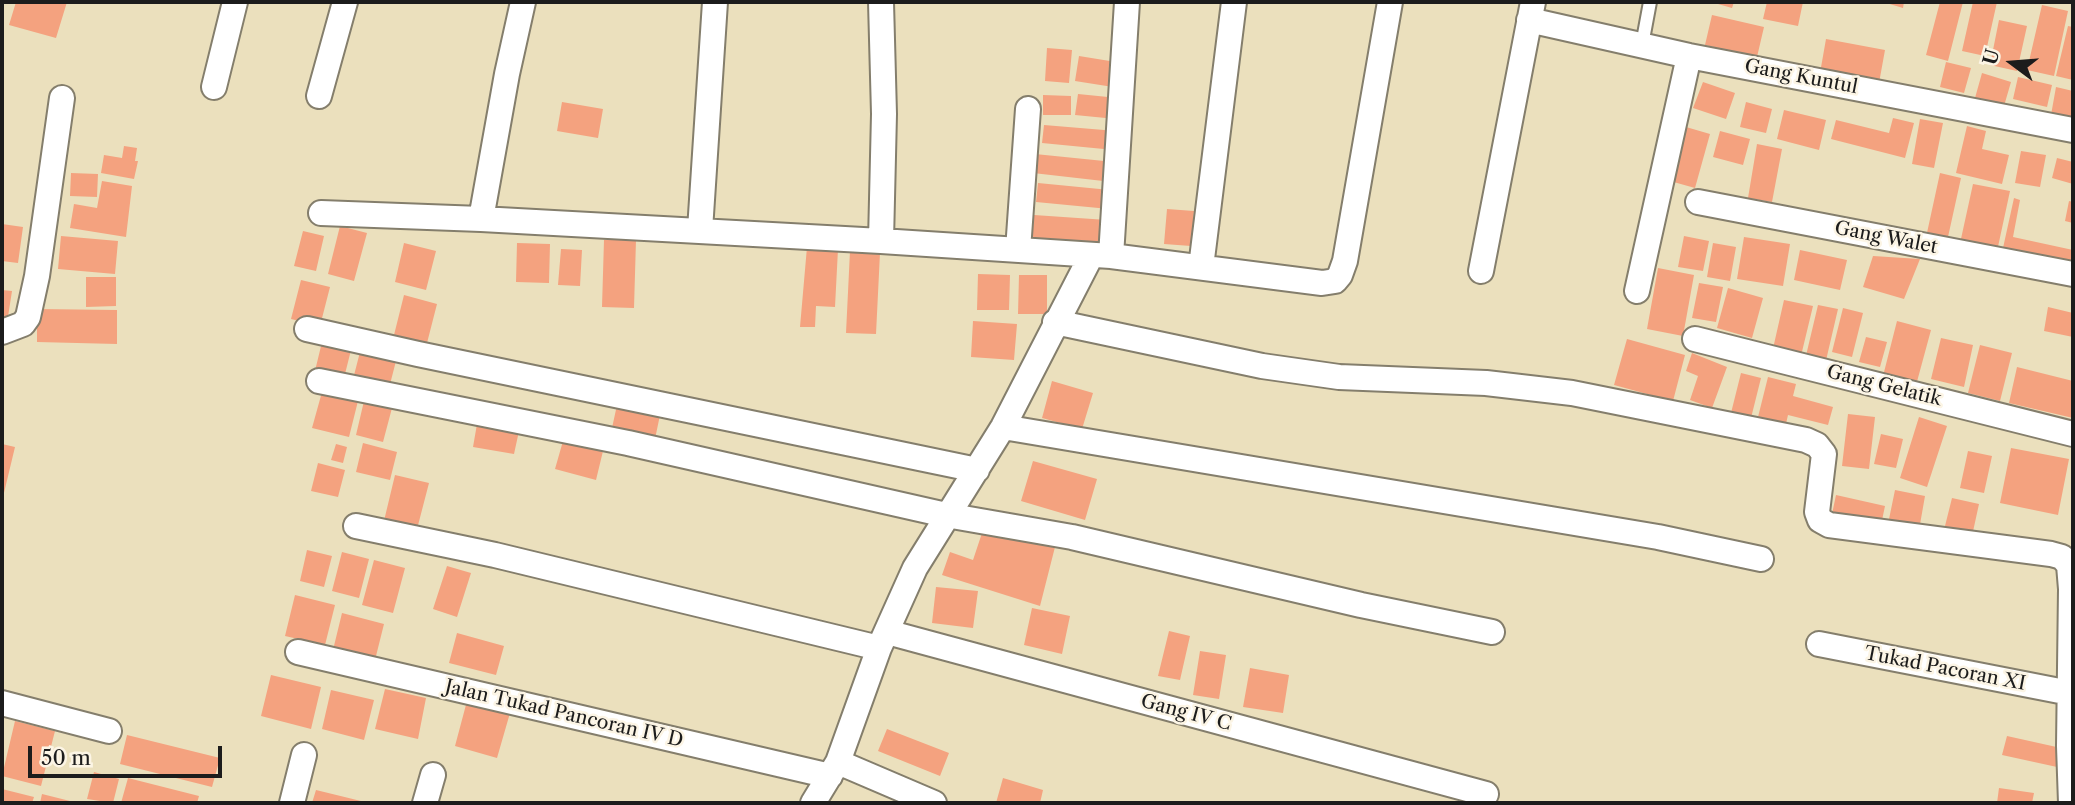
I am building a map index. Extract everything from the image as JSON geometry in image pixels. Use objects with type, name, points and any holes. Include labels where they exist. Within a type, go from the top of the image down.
[{"type":"street","points":[[214,87],[235,2]]},
{"type":"street","points":[[319,96],[345,2]]},
{"type":"street","points":[[481,219],[523,2]]},
{"type":"street","points":[[700,230],[715,2]]},
{"type":"street","points":[[881,2],[884,114],[881,241]]},
{"type":"street","points":[[813,803],[834,769],[883,640],[915,568],[1003,427],[1055,322],[1101,256],[1127,2]]},
{"type":"street","points":[[1201,267],[1234,2]]},
{"type":"street","points":[[321,214],[700,230],[1018,250],[1101,256],[1322,283],[1335,281],[1340,275],[1347,249],[1390,2]]},
{"type":"street","points":[[1481,271],[1531,11]]},
{"type":"street","name":"Gang Kuntul","points":[[1531,11],[1642,45],[1689,56],[2073,130]]},
{"type":"street","points":[[1637,291],[1689,56]]},
{"type":"street","points":[[2,332],[23,324],[28,317],[37,276],[62,98]]},
{"type":"street","points":[[1018,250],[1028,109]]},
{"type":"street","name":"Gang Walet","points":[[1698,202],[2073,274]]},
{"type":"street","points":[[1055,322],[1209,357],[1262,366],[1339,377],[1486,383],[1572,393],[1805,440],[1817,445],[1824,454],[1817,512],[1820,520],[1829,524],[2062,557],[2068,565],[2071,589],[2071,803]]},
{"type":"street","points":[[307,329],[977,470]]},
{"type":"street","name":"Gang Gelatik","points":[[1695,339],[2073,434]]},
{"type":"street","points":[[319,381],[628,443],[946,515],[1072,537],[1361,605],[1492,632]]},
{"type":"street","points":[[1003,427],[1658,537],[1761,559]]},
{"type":"street","name":"Gang IV C","points":[[356,526],[883,640],[1486,794]]},
{"type":"street","name":"Tukad Pacoran XI","points":[[1819,645],[2070,693]]},
{"type":"street","name":"Jalan Tukad Pancoran IV D","points":[[298,652],[834,769],[934,803]]},
{"type":"street","points":[[2,702],[110,731]]},
{"type":"street","points":[[292,803],[304,755]]},
{"type":"street","points":[[425,803],[433,775]]},
{"type":"lane","points":[[1642,45],[1650,2]]},
{"type":"building","points":[[16,2],[67,2],[56,38],[9,25]]},
{"type":"building","points":[[1711,2],[1734,2],[1732,8]]},
{"type":"building","points":[[1767,2],[1803,2],[1798,26],[1763,19]]},
{"type":"building","points":[[1883,2],[1904,2],[1903,8]]},
{"type":"building","points":[[1940,2],[1963,2],[1948,61],[1926,55]]},
{"type":"building","points":[[1973,2],[1997,2],[1985,56],[1962,51]]},
{"type":"building","points":[[2042,5],[2068,11],[2054,76],[2027,70]]},
{"type":"building","points":[[1712,15],[1764,27],[1757,57],[1705,45]]},
{"type":"building","points":[[1999,20],[2027,26],[2017,71],[1990,65]]},
{"type":"building","points":[[2068,26],[2073,27],[2073,80],[2056,76]]},
{"type":"building","points":[[1826,39],[1885,50],[1879,83],[1820,73]]},
{"type":"building","points":[[1047,48],[1072,50],[1069,83],[1045,81]]},
{"type":"building","points":[[1079,56],[1116,62],[1113,87],[1075,81]]},
{"type":"building","points":[[1946,62],[1971,68],[1964,93],[1940,87]]},
{"type":"building","points":[[1982,73],[2011,82],[2004,106],[1975,98]]},
{"type":"building","points":[[2018,77],[2052,85],[2047,107],[2013,99]]},
{"type":"building","points":[[1703,82],[1735,93],[1726,119],[1693,108]]},
{"type":"building","points":[[2056,87],[2073,91],[2073,119],[2051,115]]},
{"type":"building","points":[[1078,94],[1118,98],[1116,119],[1075,115]]},
{"type":"building","points":[[1043,95],[1071,96],[1071,115],[1043,115]]},
{"type":"building","points":[[562,102],[603,109],[598,138],[557,131]]},
{"type":"building","points":[[1746,102],[1772,109],[1766,133],[1740,127]]},
{"type":"building","points":[[1784,110],[1826,120],[1819,150],[1777,139]]},
{"type":"building","points":[[1893,118],[1914,123],[1905,158],[1831,139],[1836,120],[1889,133]]},
{"type":"building","points":[[1920,119],[1943,123],[1934,168],[1912,164]]},
{"type":"building","points":[[1044,125],[1116,131],[1114,150],[1042,143]]},
{"type":"building","points":[[1967,126],[1986,131],[1982,149],[2009,155],[2002,184],[1956,173]]},
{"type":"building","points":[[1686,127],[1710,134],[1695,188],[1670,181]]},
{"type":"building","points":[[1720,131],[1750,139],[1743,165],[1713,157]]},
{"type":"building","points":[[1757,144],[1782,149],[1772,202],[1748,198]]},
{"type":"building","points":[[124,146],[137,148],[135,161],[138,161],[134,179],[101,173],[104,155],[122,158]]},
{"type":"building","points":[[2021,151],[2046,155],[2040,187],[2015,183]]},
{"type":"building","points":[[1035,154],[1114,162],[1112,182],[1033,173]]},
{"type":"building","points":[[2057,158],[2073,162],[2073,184],[2052,178]]},
{"type":"building","points":[[71,173],[98,174],[97,197],[70,196]]},
{"type":"building","points":[[1940,173],[1961,178],[1946,246],[1925,242]]},
{"type":"building","points":[[102,181],[132,186],[126,237],[70,228],[74,204],[97,208]]},
{"type":"building","points":[[1038,183],[1110,190],[1109,209],[1036,202]]},
{"type":"building","points":[[1973,184],[2010,191],[1996,256],[1959,248]]},
{"type":"building","points":[[2014,198],[2020,200],[2013,237],[2073,250],[2073,263],[2003,248]]},
{"type":"building","points":[[2069,201],[2073,202],[2073,223],[2065,221]]},
{"type":"building","points":[[1167,209],[1194,211],[1191,246],[1164,244]]},
{"type":"building","points":[[1034,215],[1107,220],[1106,242],[1032,238]]},
{"type":"building","points":[[2,224],[23,227],[18,263],[2,261]]},
{"type":"building","points":[[340,226],[367,233],[354,281],[328,274]]},
{"type":"building","points":[[303,231],[324,236],[316,271],[294,266]]},
{"type":"building","points":[[61,236],[118,241],[115,274],[58,269]]},
{"type":"building","points":[[1684,236],[1709,241],[1703,271],[1678,267]]},
{"type":"building","points":[[1744,237],[1790,244],[1783,286],[1737,279]]},
{"type":"building","points":[[604,240],[636,240],[634,308],[602,307]]},
{"type":"building","points":[[404,243],[436,251],[426,290],[395,282]]},
{"type":"building","points":[[517,243],[550,244],[549,283],[516,282]]},
{"type":"building","points":[[1713,243],[1736,247],[1730,281],[1707,277]]},
{"type":"building","points":[[807,247],[838,249],[835,307],[816,306],[815,327],[800,327]]},
{"type":"building","points":[[561,249],[582,250],[580,286],[558,285]]},
{"type":"building","points":[[1800,250],[1847,260],[1840,290],[1794,280]]},
{"type":"building","points":[[850,251],[880,253],[876,334],[846,333]]},
{"type":"building","points":[[1873,256],[1920,259],[1904,299],[1863,287]]},
{"type":"building","points":[[1658,268],[1694,275],[1683,336],[1647,329]]},
{"type":"building","points":[[978,274],[1010,275],[1009,310],[977,310]]},
{"type":"building","points":[[1019,275],[1047,275],[1047,314],[1018,314]]},
{"type":"building","points":[[86,277],[116,277],[116,306],[86,307]]},
{"type":"building","points":[[301,280],[330,287],[320,326],[291,319]]},
{"type":"building","points":[[1699,283],[1723,287],[1716,322],[1692,318]]},
{"type":"building","points":[[1728,288],[1763,298],[1752,338],[1717,328]]},
{"type":"building","points":[[2,290],[12,291],[7,323],[2,322]]},
{"type":"building","points":[[404,295],[437,304],[427,343],[394,335]]},
{"type":"building","points":[[1784,300],[1813,306],[1800,360],[1772,353]]},
{"type":"building","points":[[1818,305],[1838,309],[1824,369],[1804,364]]},
{"type":"building","points":[[2048,307],[2073,313],[2073,337],[2044,331]]},
{"type":"building","points":[[1843,308],[1863,313],[1852,357],[1832,352]]},
{"type":"building","points":[[37,309],[117,310],[117,344],[37,342]]},
{"type":"building","points":[[973,321],[1017,324],[1014,360],[971,357]]},
{"type":"building","points":[[1897,321],[1931,330],[1915,389],[1882,380]]},
{"type":"building","points":[[1866,337],[1887,342],[1880,367],[1859,362]]},
{"type":"building","points":[[1941,338],[1973,345],[1964,387],[1931,379]]},
{"type":"building","points":[[1627,339],[1685,355],[1673,401],[1614,385]]},
{"type":"building","points":[[322,342],[351,350],[343,382],[314,375]]},
{"type":"building","points":[[1980,345],[2012,353],[2000,401],[1968,393]]},
{"type":"building","points":[[360,352],[396,361],[388,392],[352,383]]},
{"type":"building","points":[[1692,353],[1727,367],[1712,408],[1690,400],[1698,376],[1686,371]]},
{"type":"building","points":[[2017,367],[2073,381],[2073,418],[2009,403]]},
{"type":"building","points":[[1741,373],[1761,378],[1751,418],[1731,413]]},
{"type":"building","points":[[1768,377],[1796,384],[1793,396],[1833,407],[1828,425],[1788,415],[1785,428],[1757,421]]},
{"type":"building","points":[[1052,381],[1093,393],[1082,429],[1042,418]]},
{"type":"building","points":[[322,392],[358,401],[349,437],[312,428]]},
{"type":"building","points":[[364,401],[392,408],[383,442],[356,435]]},
{"type":"building","points":[[617,405],[660,415],[655,439],[612,428]]},
{"type":"building","points":[[1848,414],[1875,417],[1869,469],[1842,466]]},
{"type":"building","points":[[1919,417],[1947,426],[1927,487],[1900,478]]},
{"type":"building","points":[[477,424],[519,431],[514,454],[473,447]]},
{"type":"building","points":[[1881,434],[1903,439],[1896,468],[1874,464]]},
{"type":"building","points":[[563,441],[603,451],[596,480],[555,469]]},
{"type":"building","points":[[363,443],[397,452],[390,480],[356,472]]},
{"type":"building","points":[[2,444],[15,447],[3,497],[2,497]]},
{"type":"building","points":[[336,444],[347,447],[343,463],[331,460]]},
{"type":"building","points":[[2011,448],[2069,459],[2058,515],[2000,503]]},
{"type":"building","points":[[1968,451],[1992,456],[1984,493],[1960,488]]},
{"type":"building","points":[[1033,461],[1097,479],[1085,520],[1021,501]]},
{"type":"building","points":[[318,463],[345,470],[338,497],[311,491]]},
{"type":"building","points":[[395,475],[429,483],[416,533],[383,525]]},
{"type":"building","points":[[1895,490],[1925,496],[1919,530],[1888,524]]},
{"type":"building","points":[[1836,495],[1885,506],[1881,525],[1832,514]]},
{"type":"building","points":[[1952,498],[1979,504],[1972,536],[1944,530]]},
{"type":"building","points":[[985,524],[1055,547],[1040,606],[942,575],[950,552],[973,560]]},
{"type":"building","points":[[307,550],[332,556],[324,587],[300,581]]},
{"type":"building","points":[[342,552],[369,559],[359,598],[332,591]]},
{"type":"building","points":[[374,560],[405,568],[393,613],[362,605]]},
{"type":"building","points":[[447,566],[471,573],[457,617],[433,609]]},
{"type":"building","points":[[936,587],[978,591],[973,628],[932,623]]},
{"type":"building","points":[[295,595],[335,605],[325,645],[285,636]]},
{"type":"building","points":[[1032,608],[1070,616],[1062,654],[1024,645]]},
{"type":"building","points":[[342,613],[384,624],[375,660],[333,650]]},
{"type":"building","points":[[1169,631],[1190,636],[1180,680],[1158,676]]},
{"type":"building","points":[[457,633],[504,646],[496,675],[449,663]]},
{"type":"building","points":[[1200,651],[1226,655],[1219,699],[1193,695]]},
{"type":"building","points":[[1250,668],[1289,675],[1283,713],[1243,707]]},
{"type":"building","points":[[271,675],[321,687],[311,729],[261,716]]},
{"type":"building","points":[[385,689],[426,698],[418,739],[375,729]]},
{"type":"building","points":[[331,690],[374,700],[364,740],[322,729]]},
{"type":"building","points":[[467,701],[510,713],[497,758],[455,746]]},
{"type":"building","points":[[15,721],[55,731],[41,786],[2,776]]},
{"type":"building","points":[[887,729],[949,753],[940,776],[878,751]]},
{"type":"building","points":[[127,735],[220,758],[212,787],[120,764]]},
{"type":"building","points":[[2007,736],[2061,748],[2057,767],[2002,755]]},
{"type":"building","points":[[94,772],[119,779],[113,803],[87,799]]},
{"type":"building","points":[[128,778],[199,796],[197,803],[121,803]]},
{"type":"building","points":[[1003,778],[1043,790],[1040,803],[996,803]]},
{"type":"building","points":[[1999,788],[2034,793],[2032,803],[1997,803]]},
{"type":"building","points":[[2,789],[34,797],[32,803],[2,803]]},
{"type":"building","points":[[316,790],[365,802],[365,803],[312,803]]},
{"type":"building","points":[[42,794],[74,802],[74,803],[40,803]]}]
